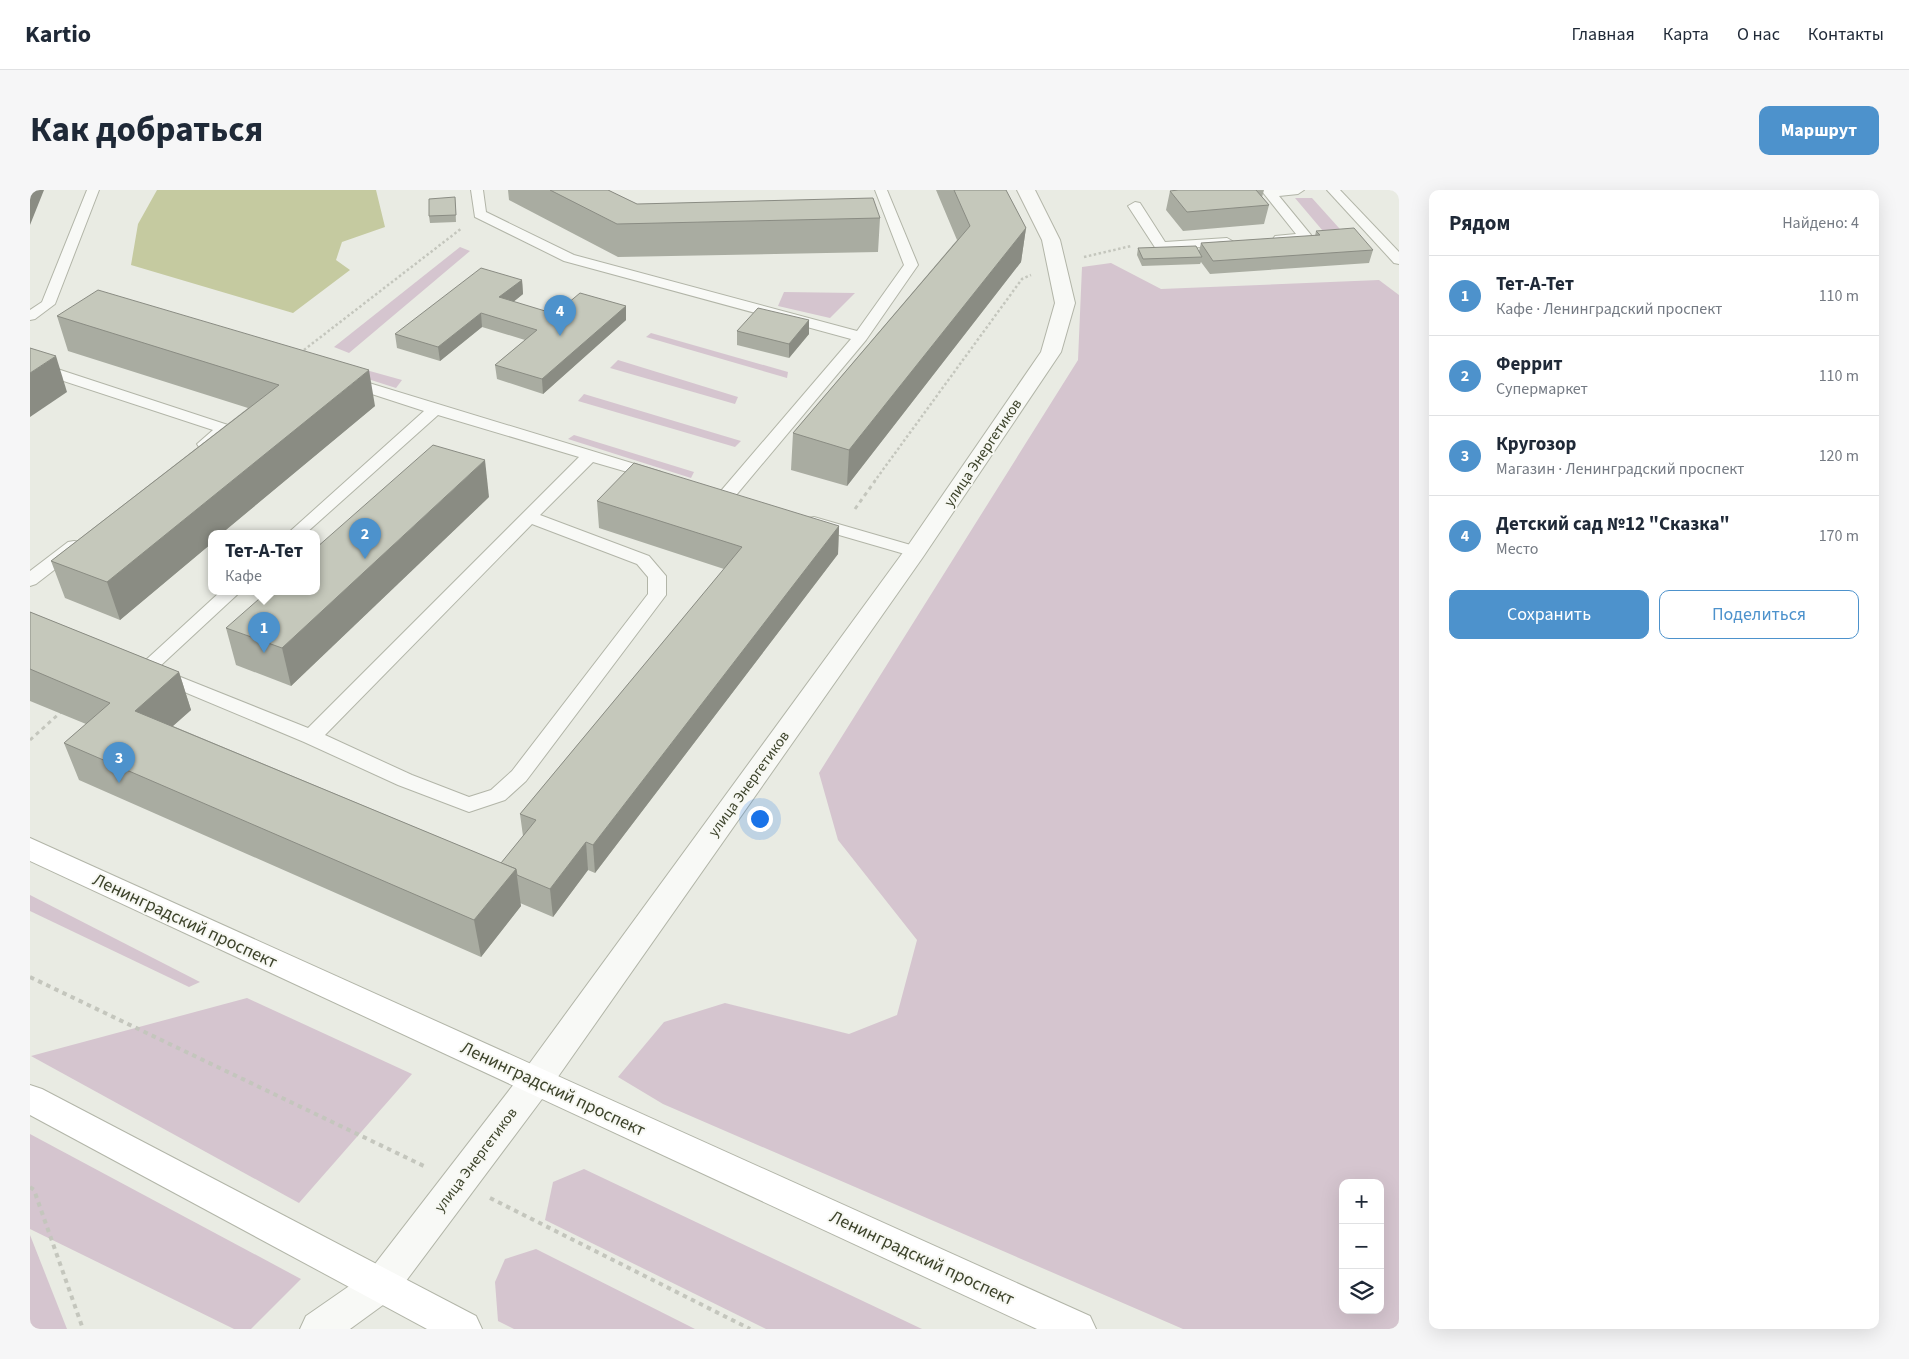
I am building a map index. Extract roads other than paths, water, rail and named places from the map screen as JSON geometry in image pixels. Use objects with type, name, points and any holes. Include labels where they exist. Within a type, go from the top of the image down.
[{"type":"street","name":"улица Энергетиков","points":[[319,1329],[381,1285],[536,1081],[915,552],[1051,352],[1065,303],[1051,240],[1026,190]]},
{"type":"street","name":"Ленинградский проспект","points":[[30,850],[1077,1329]]},
{"type":"street","points":[[30,1099],[463,1329]]},
{"type":"lane","points":[[30,316],[48,304],[93,190]]},
{"type":"lane","points":[[477,190],[480,214],[569,258],[861,337]]},
{"type":"lane","points":[[726,496],[861,337],[911,265],[881,190]]},
{"type":"lane","points":[[1268,192],[1298,190]]},
{"type":"lane","points":[[1333,190],[1399,260]]},
{"type":"lane","points":[[1268,192],[1306,238],[1268,240]]},
{"type":"lane","points":[[1135,206],[1161,246],[1238,242]]},
{"type":"lane","points":[[870,210],[890,210]]},
{"type":"lane","points":[[30,365],[225,429],[194,453]]},
{"type":"lane","points":[[330,376],[671,480]]},
{"type":"lane","points":[[299,530],[435,409]]},
{"type":"lane","points":[[311,737],[589,456]]},
{"type":"lane","points":[[707,490],[745,501]]},
{"type":"lane","points":[[227,595],[137,666],[311,737],[405,780],[469,805],[498,795],[519,776],[658,595],[657,576],[643,560],[529,518]]},
{"type":"lane","points":[[802,518],[915,552]]},
{"type":"lane","points":[[30,580],[85,538]]},
{"type":"place","name":"Детский сад №12 \"Сказка\"","points":[[560,336]]},
{"type":"place","name":"Феррит","points":[[365,559]]},
{"type":"place","name":"Тет-А-Тет","points":[[264,653]]},
{"type":"place","name":"Кругозор","points":[[119,783]]}]
